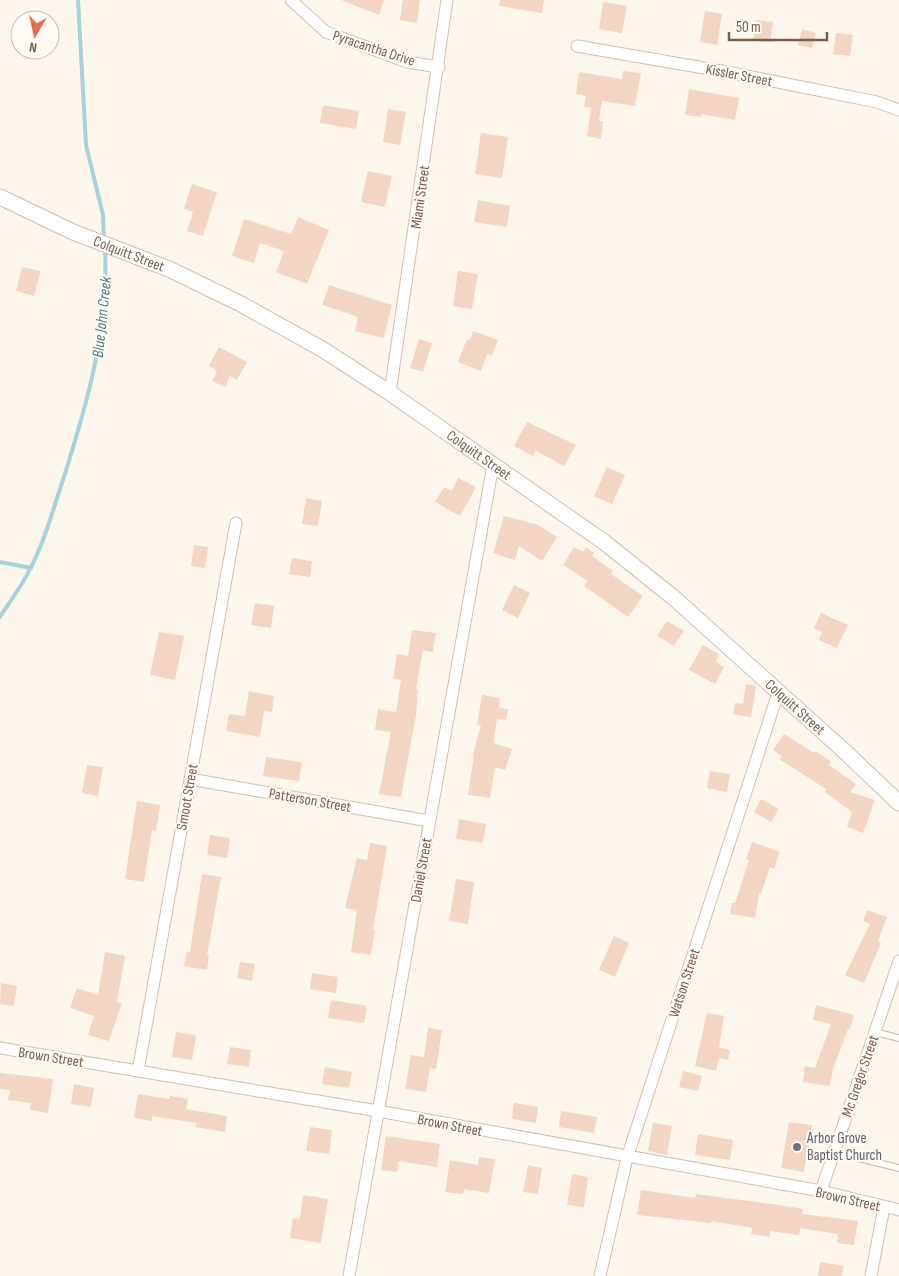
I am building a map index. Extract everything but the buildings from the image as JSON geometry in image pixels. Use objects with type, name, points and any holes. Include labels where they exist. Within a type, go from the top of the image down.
[{"type":"street","name":"Pyracantha Drive","points":[[292,0],[326,32],[407,62],[439,66]]},
{"type":"street","name":"Miami Street","points":[[390,393],[439,66],[447,0]]},
{"type":"street","name":"Kissler Street","points":[[577,46],[727,72],[878,102],[899,110]]},
{"type":"street","name":"Colquitt Street","points":[[0,197],[73,232],[169,269],[239,303],[322,349],[390,393],[604,542],[674,598],[899,803]]},
{"type":"street","name":"Daniel Street","points":[[349,1276],[493,465]]},
{"type":"street","name":"Smoot Street","points":[[138,1071],[236,523]]},
{"type":"street","name":"Watson Street","points":[[600,1276],[627,1158],[778,693]]},
{"type":"street","name":"Patterson Street","points":[[190,779],[429,821]]},
{"type":"street","name":"Mc Gregor Street","points":[[821,1191],[899,961]]},
{"type":"street","name":"Brown Street","points":[[0,1048],[378,1111],[627,1158],[821,1191],[899,1210]]},
{"type":"street","points":[[871,1276],[884,1207]]},
{"type":"lane","points":[[875,1032],[899,1038]]},
{"type":"lane","points":[[834,1152],[899,1168]]},
{"type":"waterway","name":"Blue John Creek","points":[[78,0],[86,145],[103,215],[104,240]]},
{"type":"waterway","name":"Blue John Creek","points":[[0,617],[23,581],[40,547],[63,480],[88,395],[104,308],[105,249]]},
{"type":"waterway","points":[[0,562],[31,568]]},
{"type":"place","name":"Arbor Grove Baptist Church","points":[[797,1147]]}]
